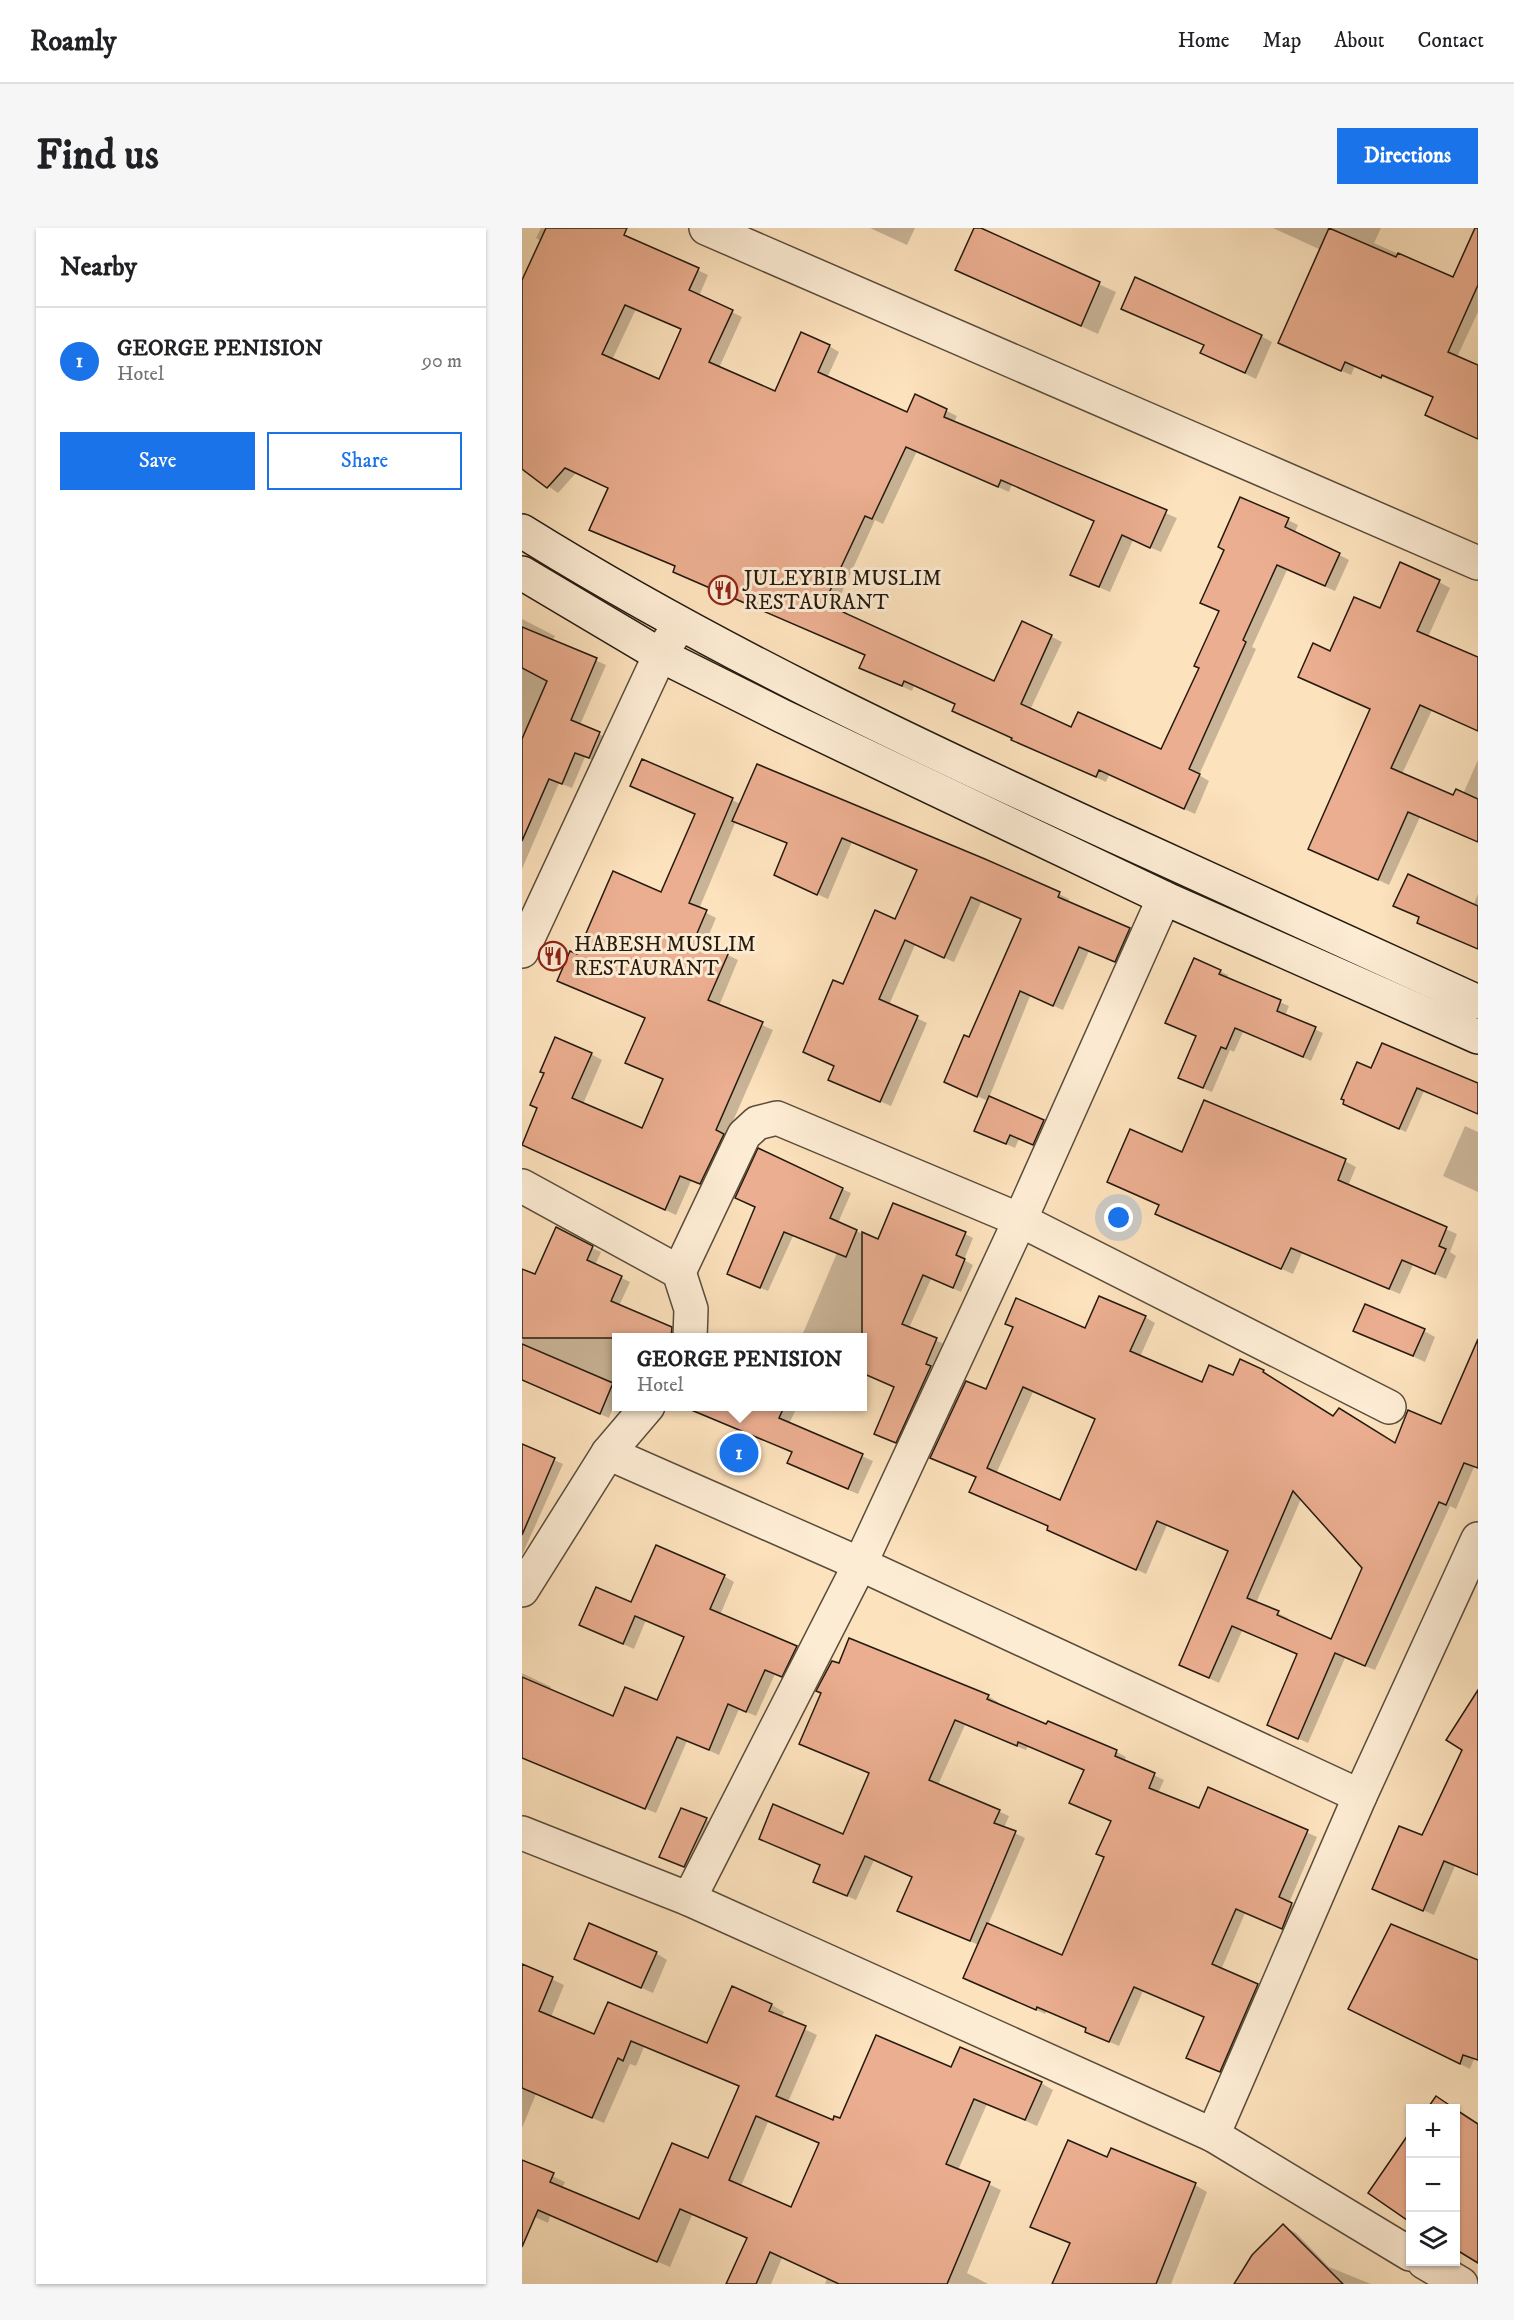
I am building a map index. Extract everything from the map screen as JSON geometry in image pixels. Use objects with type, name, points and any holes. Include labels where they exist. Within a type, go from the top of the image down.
[{"type":"street","points":[[706,228],[1478,563]]},
{"type":"street","points":[[522,531],[746,660],[974,772],[1478,1002]]},
{"type":"street","points":[[522,573],[660,655],[861,754],[1164,898],[1478,1037]]},
{"type":"street","points":[[522,951],[660,655],[680,624]]},
{"type":"street","points":[[690,1899],[860,1564],[1020,1220],[1164,898]]},
{"type":"street","points":[[679,1272],[744,1135],[751,1127],[768,1119],[777,1118],[1020,1220],[1389,1407]]},
{"type":"street","points":[[522,1186],[679,1272],[691,1309],[690,1333]]},
{"type":"street","points":[[522,1590],[608,1453],[645,1411]]},
{"type":"street","points":[[608,1453],[860,1564],[1360,1796]]},
{"type":"street","points":[[1213,2135],[1360,1796],[1478,1539]]},
{"type":"street","points":[[522,1833],[690,1899],[1213,2135],[1406,2252]]},
{"type":"street","points":[[1431,2266],[1461,2284]]},
{"type":"building","points":[[546,228],[627,228],[624,235],[699,268],[689,290],[733,310],[709,362],[775,391],[801,332],[830,345],[818,372],[907,412],[915,394],[947,409],[944,417],[1167,510],[1150,548],[1122,535],[1099,587],[1070,575],[1094,521],[1001,480],[998,487],[906,447],[872,519],[865,516],[828,595],[840,600],[836,609],[994,681],[1022,621],[1052,635],[1021,704],[1071,727],[1078,712],[1161,749],[1199,668],[1194,666],[1219,611],[1200,603],[1224,550],[1218,547],[1240,497],[1289,518],[1285,527],[1340,553],[1325,586],[1277,565],[1243,640],[1246,642],[1189,769],[1200,774],[1184,809],[1099,770],[1096,777],[1011,740],[1012,738],[952,711],[955,704],[904,681],[902,686],[859,668],[865,655],[673,572],[675,566],[589,530],[608,488],[565,468],[547,488],[522,469],[522,280]],"holes":[[[625,305],[681,329],[659,379],[602,354]]]},
{"type":"building","points":[[974,228],[981,228],[1100,282],[1081,326],[955,270]]},
{"type":"building","points":[[1329,228],[1396,257],[1398,253],[1453,277],[1475,228],[1478,228],[1478,285],[1448,352],[1478,365],[1478,439],[1425,415],[1433,397],[1345,362],[1341,371],[1278,343]]},
{"type":"building","points":[[1135,277],[1262,335],[1245,373],[1200,353],[1204,345],[1121,309]]},
{"type":"building","points":[[1400,562],[1440,580],[1417,631],[1478,657],[1478,731],[1420,705],[1391,768],[1453,795],[1456,789],[1478,799],[1478,842],[1408,812],[1378,880],[1308,849],[1370,709],[1298,677],[1313,643],[1330,651],[1354,597],[1380,608]]},
{"type":"building","points":[[522,627],[597,658],[571,720],[600,732],[589,758],[575,753],[562,784],[549,779],[522,841],[522,739],[547,681],[522,668]]},
{"type":"building","points":[[642,759],[733,798],[689,903],[707,910],[695,938],[729,952],[708,1000],[763,1022],[716,1130],[724,1134],[700,1184],[680,1176],[665,1210],[522,1145],[537,1108],[530,1105],[544,1073],[540,1072],[555,1037],[592,1053],[572,1098],[642,1128],[663,1079],[625,1063],[645,1018],[557,981],[570,951],[577,954],[613,871],[661,892],[695,814],[630,786]]},
{"type":"building","points":[[757,764],[985,859],[1060,892],[1058,897],[1130,928],[1115,962],[1079,947],[1053,1006],[1020,991],[977,1097],[944,1082],[964,1035],[969,1037],[1021,919],[971,897],[944,958],[905,940],[879,999],[918,1016],[880,1102],[828,1080],[834,1066],[803,1052],[833,980],[843,984],[875,910],[895,919],[917,870],[842,838],[817,895],[774,875],[787,843],[732,821]]},
{"type":"building","points":[[1408,874],[1478,906],[1478,949],[1417,923],[1419,917],[1393,906]]},
{"type":"building","points":[[1194,958],[1221,970],[1219,974],[1281,1000],[1277,1011],[1316,1027],[1303,1057],[1235,1028],[1226,1049],[1221,1047],[1203,1088],[1178,1078],[1196,1036],[1165,1023]]},
{"type":"building","points":[[1382,1043],[1478,1083],[1478,1114],[1417,1088],[1399,1129],[1343,1104],[1344,1100],[1341,1099],[1357,1062],[1371,1068]]},
{"type":"building","points":[[989,1096],[1044,1120],[1033,1145],[1010,1135],[1006,1144],[974,1131]]},
{"type":"building","points":[[1204,1100],[1346,1159],[1338,1180],[1447,1227],[1439,1246],[1446,1249],[1435,1274],[1402,1260],[1389,1289],[1291,1248],[1281,1269],[1155,1214],[1159,1205],[1107,1182],[1130,1129],[1182,1152]]},
{"type":"building","points":[[758,1148],[843,1188],[830,1218],[857,1230],[846,1257],[784,1232],[760,1288],[727,1274],[755,1207],[735,1198]]},
{"type":"building","points":[[893,1203],[966,1232],[956,1255],[965,1259],[953,1288],[923,1275],[902,1324],[937,1338],[926,1364],[931,1366],[896,1443],[874,1434],[894,1387],[867,1375],[867,1333],[862,1333],[862,1232],[878,1239]]},
{"type":"building","points":[[556,1227],[593,1246],[587,1260],[622,1276],[611,1301],[672,1327],[671,1333],[612,1333],[612,1338],[522,1338],[522,1269],[535,1274]]},
{"type":"building","points":[[1099,1296],[1146,1316],[1130,1351],[1202,1382],[1209,1365],[1233,1375],[1240,1359],[1264,1370],[1263,1372],[1333,1416],[1339,1408],[1395,1443],[1408,1410],[1441,1424],[1478,1339],[1478,1468],[1464,1463],[1446,1505],[1439,1502],[1365,1666],[1335,1653],[1298,1739],[1267,1725],[1297,1654],[1232,1626],[1209,1678],[1179,1665],[1228,1551],[1157,1521],[1136,1570],[1047,1530],[1048,1526],[969,1492],[976,1477],[930,1458],[966,1381],[986,1389],[1013,1327],[1005,1324],[1016,1298],[1085,1328]],"holes":[[[1023,1387],[1095,1419],[1060,1500],[987,1468]],[[1293,1491],[1362,1568],[1331,1639],[1277,1615],[1279,1611],[1247,1598]]]},
{"type":"building","points":[[1365,1304],[1425,1329],[1413,1356],[1353,1331]]},
{"type":"building","points":[[522,1344],[612,1383],[612,1385],[600,1414],[522,1380]]},
{"type":"building","points":[[694,1411],[782,1411],[779,1418],[863,1454],[848,1489],[787,1463],[792,1452]]},
{"type":"building","points":[[522,1444],[555,1458],[522,1535]]},
{"type":"building","points":[[656,1545],[725,1575],[710,1609],[797,1646],[782,1677],[765,1670],[746,1712],[728,1704],[709,1750],[677,1737],[645,1809],[522,1758],[522,1677],[613,1716],[625,1687],[657,1700],[684,1637],[635,1616],[623,1644],[579,1625],[596,1587],[631,1602]]},
{"type":"building","points":[[849,1638],[989,1695],[987,1699],[1046,1724],[1048,1721],[1117,1750],[1115,1756],[1155,1773],[1149,1788],[1199,1808],[1208,1787],[1308,1830],[1279,1897],[1292,1903],[1282,1929],[1236,1909],[1212,1964],[1258,1984],[1220,2072],[1186,2058],[1204,2017],[1134,1987],[1109,2042],[1085,2032],[1086,2028],[1037,2007],[1036,2010],[963,1978],[987,1923],[1062,1955],[1104,1857],[1096,1854],[1111,1821],[1069,1803],[1084,1770],[1018,1742],[1017,1746],[955,1720],[929,1780],[1000,1810],[994,1823],[1016,1831],[970,1941],[897,1911],[912,1877],[865,1856],[847,1896],[813,1882],[820,1865],[759,1839],[773,1804],[843,1834],[869,1773],[799,1744],[821,1693],[816,1691],[832,1661],[839,1663]]},
{"type":"building","points":[[1478,1690],[1478,1875],[1444,1861],[1423,1911],[1372,1889],[1399,1826],[1422,1835],[1462,1750],[1446,1740]]},
{"type":"building","points":[[681,1808],[707,1818],[684,1867],[659,1857]]},
{"type":"building","points":[[589,1923],[657,1952],[641,1988],[574,1959]]},
{"type":"building","points":[[1391,1924],[1478,1960],[1478,2060],[1463,2055],[1460,2064],[1348,2009]]},
{"type":"building","points":[[522,1964],[553,1977],[539,2011],[594,2034],[608,2002],[707,2043],[732,1986],[772,2004],[769,2011],[806,2026],[776,2096],[833,2120],[834,2116],[840,2118],[876,2035],[951,2067],[960,2047],[1042,2082],[1025,2120],[974,2099],[946,2164],[990,2182],[947,2284],[839,2284],[770,2252],[756,2284],[726,2284],[747,2238],[680,2209],[657,2262],[538,2210],[522,2247],[522,2160],[554,2173],[550,2182],[639,2219],[672,2143],[708,2158],[739,2086],[631,2041],[623,2061],[618,2058],[592,2118],[522,2088]],"holes":[[[756,2116],[819,2143],[791,2207],[729,2180]]]},
{"type":"building","points":[[1436,2096],[1448,2104],[1430,2104]]},
{"type":"building","points":[[1460,2112],[1478,2124],[1478,2263],[1460,2252]]},
{"type":"building","points":[[1406,2138],[1406,2219],[1368,2193]]},
{"type":"building","points":[[1068,2140],[1107,2157],[1111,2148],[1196,2183],[1156,2284],[1052,2284],[1070,2243],[1030,2227]]},
{"type":"building","points":[[1283,2224],[1343,2284],[1234,2284],[1252,2255]]},
{"type":"place","name":"JULEYBIB MUSLIM RESTAURANT","points":[[723,590]]},
{"type":"place","name":"HABESH MUSLIM RESTAURANT","points":[[553,956]]},
{"type":"place","name":"GEORGE PENISION","points":[[739,1453]]}]
